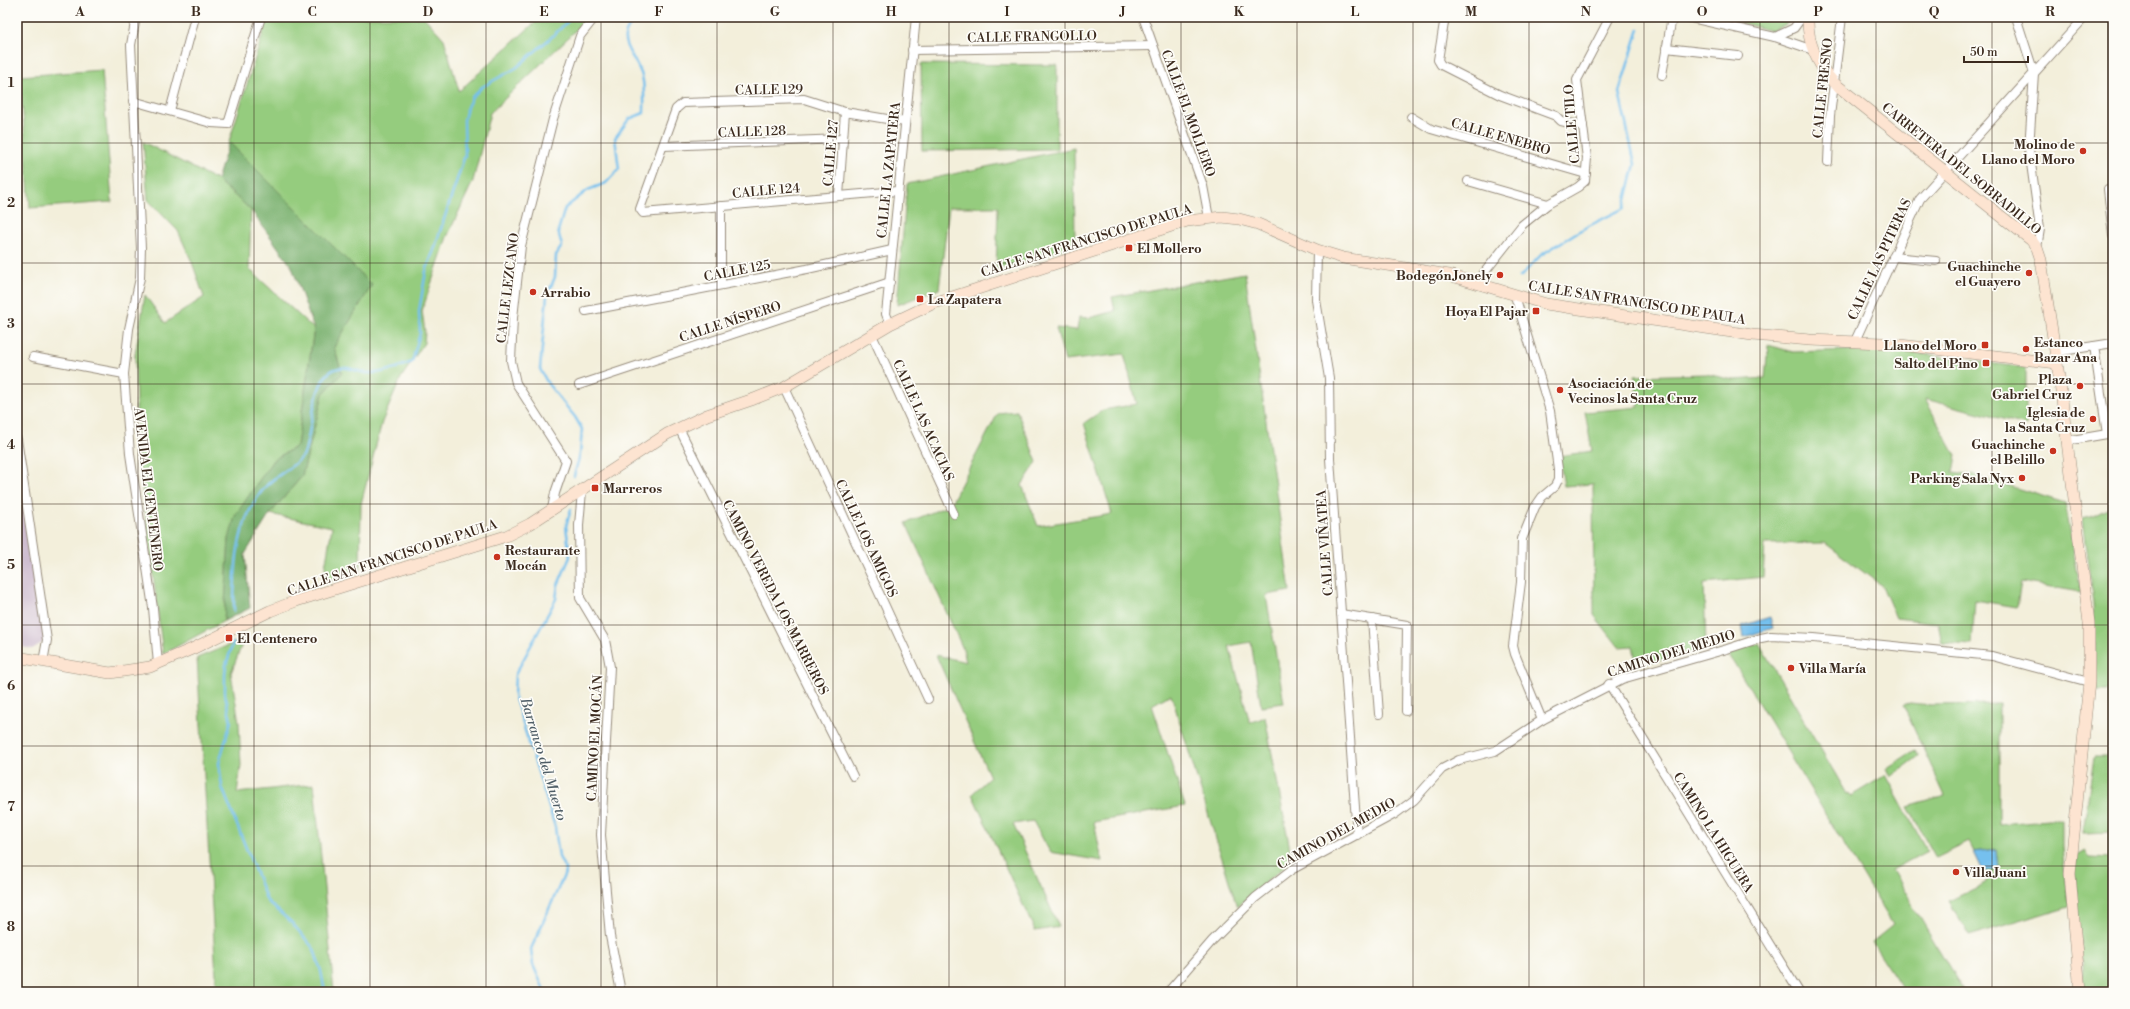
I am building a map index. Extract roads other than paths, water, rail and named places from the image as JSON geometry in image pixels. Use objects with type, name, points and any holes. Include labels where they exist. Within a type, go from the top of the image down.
[{"type":"main road","name":"CARRETERA DEL SOBRADILLO","points":[[1808,17],[1808,31],[1813,50],[1826,74],[1834,83],[2031,240],[2037,248],[2041,260],[2056,358],[2085,576],[2089,623],[2089,682],[2070,874],[2080,992]]},
{"type":"main road","name":"CALLE SAN FRANCISCO DE PAULA","points":[[17,657],[110,673],[158,664],[270,611],[296,601],[484,544],[530,524],[679,428],[708,415],[754,400],[784,386],[890,324],[934,303],[1186,221],[1209,218],[1233,219],[1258,224],[1318,250],[1368,263],[1449,274],[1515,296],[1546,304],[1752,335],[1810,340],[1883,343],[2056,358]]},
{"type":"street","name":"AVENIDA EL CENTENERO","points":[[136,17],[131,45],[141,248],[140,278],[129,329],[124,374],[130,454],[153,608],[158,664]]},
{"type":"street","points":[[170,111],[195,17]]},
{"type":"street","points":[[133,102],[212,123],[228,124],[261,17]]},
{"type":"street","name":"CALLE LEZCANO","points":[[552,509],[554,493],[566,461],[516,383],[511,361],[513,318],[521,246],[553,119],[580,36],[595,17]]},
{"type":"street","name":"CALLE LA ZAPATERA","points":[[890,324],[886,314],[897,191],[916,17]]},
{"type":"street","name":"CALLE EL MOLLERO","points":[[1143,17],[1203,186],[1209,218]]},
{"type":"street","name":"CALLE TILO","points":[[1476,283],[1517,229],[1548,204],[1578,187],[1585,181],[1587,158],[1577,80],[1610,17]]},
{"type":"street","points":[[1662,75],[1672,17]]},
{"type":"street","points":[[1687,17],[1775,37],[1813,50]]},
{"type":"street","points":[[1775,37],[1794,28],[1802,17]]},
{"type":"street","name":"CALLE FRESNO","points":[[1828,162],[1834,83],[1842,17]]},
{"type":"street","points":[[2016,17],[2034,73],[2029,149],[2040,229],[2037,248]]},
{"type":"street","name":"CALLE LAS PITERAS","points":[[1855,341],[1920,199],[2085,17]]},
{"type":"street","points":[[1444,23],[1438,60],[1441,65],[1500,95],[1556,116],[1561,121],[1583,126]]},
{"type":"street","name":"CALLE FRANGOLLO","points":[[912,50],[1153,46]]},
{"type":"street","points":[[1666,48],[1738,56]]},
{"type":"street","name":"CALLE 129","points":[[663,146],[679,105],[683,104],[804,98],[846,112],[905,122]]},
{"type":"street","name":"CALLE 127","points":[[839,196],[842,139],[846,112]]},
{"type":"street","name":"CALLE ENEBRO","points":[[1411,117],[1431,128],[1586,174]]},
{"type":"street","name":"CALLE 128","points":[[663,146],[842,139]]},
{"type":"street","name":"CALLE 124","points":[[663,146],[640,209],[643,213],[897,191]]},
{"type":"street","points":[[1468,181],[1548,204]]},
{"type":"street","points":[[2108,188],[2113,236]]},
{"type":"street","points":[[721,206],[721,285]]},
{"type":"street","name":"CALLE 125","points":[[586,311],[807,269],[892,250]]},
{"type":"street","name":"CALLE VIÑATEA","points":[[1318,250],[1316,300],[1329,378],[1328,432],[1357,835]]},
{"type":"street","points":[[1893,257],[1936,261]]},
{"type":"street","name":"CALLE NÍSPERO","points":[[579,385],[890,282]]},
{"type":"street","points":[[1515,296],[1550,411],[1558,469],[1555,486],[1542,497],[1535,507],[1522,539],[1521,582],[1513,646],[1514,654],[1542,720]]},
{"type":"street","name":"CALLE LAS ACACIAS","points":[[872,335],[954,514]]},
{"type":"street","points":[[2056,358],[2094,346],[2113,343]]},
{"type":"street","points":[[2066,441],[2110,434],[2094,346]]},
{"type":"street","points":[[33,358],[124,374]]},
{"type":"street","name":"CALLE LOS AMIGOS","points":[[784,386],[928,699]]},
{"type":"street","name":"CAMINO VEREDA LOS MARREROS","points":[[679,428],[853,776]]},
{"type":"street","points":[[17,439],[48,640],[44,662]]},
{"type":"street","name":"CAMINO EL MOCÁN","points":[[582,491],[578,525],[580,598],[605,640],[610,667],[601,835],[610,936],[620,992]]},
{"type":"street","points":[[1341,614],[1407,624],[1406,711]]},
{"type":"street","points":[[1372,619],[1379,714]]},
{"type":"street","name":"CAMINO DEL MEDIO","points":[[1168,992],[1212,941],[1255,898],[1292,870],[1406,807],[1442,769],[1459,760],[1495,751],[1542,720],[1609,684],[1771,636],[1821,639],[1992,656],[2089,682]]},
{"type":"street","name":"CAMINO LA HIGUERA","points":[[1609,684],[1799,992]]},
{"type":"water","points":[[1770,617],[1773,628],[1744,637],[1742,626]]},
{"type":"water","points":[[1996,849],[1998,868],[1984,873],[1974,852]]},
{"type":"waterway","points":[[234,611],[236,560],[243,526],[258,496],[269,483],[302,458],[307,445],[317,396],[326,376],[338,368],[374,373],[391,370],[412,362],[420,333],[419,311],[426,271],[465,155],[464,120],[467,107],[472,97],[482,87],[516,68],[572,17]]},
{"type":"waterway","name":"Barranco del Muerto","points":[[574,476],[580,454],[582,429],[575,417],[548,384],[540,369],[547,296],[555,277],[556,255],[562,246],[558,231],[565,208],[588,190],[606,183],[619,169],[615,138],[629,119],[644,113],[644,89],[642,76],[626,46],[625,40],[626,33],[630,25],[638,17]]},
{"type":"waterway","points":[[1520,277],[1541,255],[1579,231],[1624,208],[1635,164],[1619,92],[1639,29]]},
{"type":"waterway","name":"Barranco del Muerto","points":[[545,992],[533,965],[531,949],[566,871],[559,857],[555,827],[514,695],[515,675],[556,599],[558,585],[570,557],[566,526],[571,509]]},
{"type":"waterway","points":[[233,643],[226,665],[225,675],[225,694],[231,721],[219,763],[222,787],[267,901],[292,923],[314,949],[321,971],[325,992]]},
{"type":"place","name":"Molino de Llano del Moro","points":[[2083,151]]},
{"type":"place","name":"El Mollero","points":[[1129,248]]},
{"type":"place","name":"Guachinche el Guayero","points":[[2029,273]]},
{"type":"place","name":"Bodegón Jonely","points":[[1500,275]]},
{"type":"place","name":"Arrabio","points":[[533,292]]},
{"type":"place","name":"La Zapatera","points":[[920,299]]},
{"type":"place","name":"Hoya El Pajar","points":[[1536,311]]},
{"type":"place","name":"Llano del Moro","points":[[1985,345]]},
{"type":"place","name":"Estanco Bazar Ana","points":[[2026,349]]},
{"type":"place","name":"Salto del Pino","points":[[1986,363]]},
{"type":"place","name":"Plaza Gabriel Cruz","points":[[2080,386]]},
{"type":"place","name":"Asociación de Vecinos la Santa Cruz","points":[[1560,390]]},
{"type":"place","name":"Iglesia de la Santa Cruz","points":[[2093,419]]},
{"type":"place","name":"Guachinche el Belillo","points":[[2053,451]]},
{"type":"place","name":"Parking Sala Nyx","points":[[2022,478]]},
{"type":"place","name":"Marreros","points":[[595,488]]},
{"type":"place","name":"Restaurante Mocán","points":[[497,557]]},
{"type":"place","name":"El Centenero","points":[[229,638]]},
{"type":"place","name":"Villa María","points":[[1791,668]]},
{"type":"place","name":"Villa Juani","points":[[1956,872]]}]
